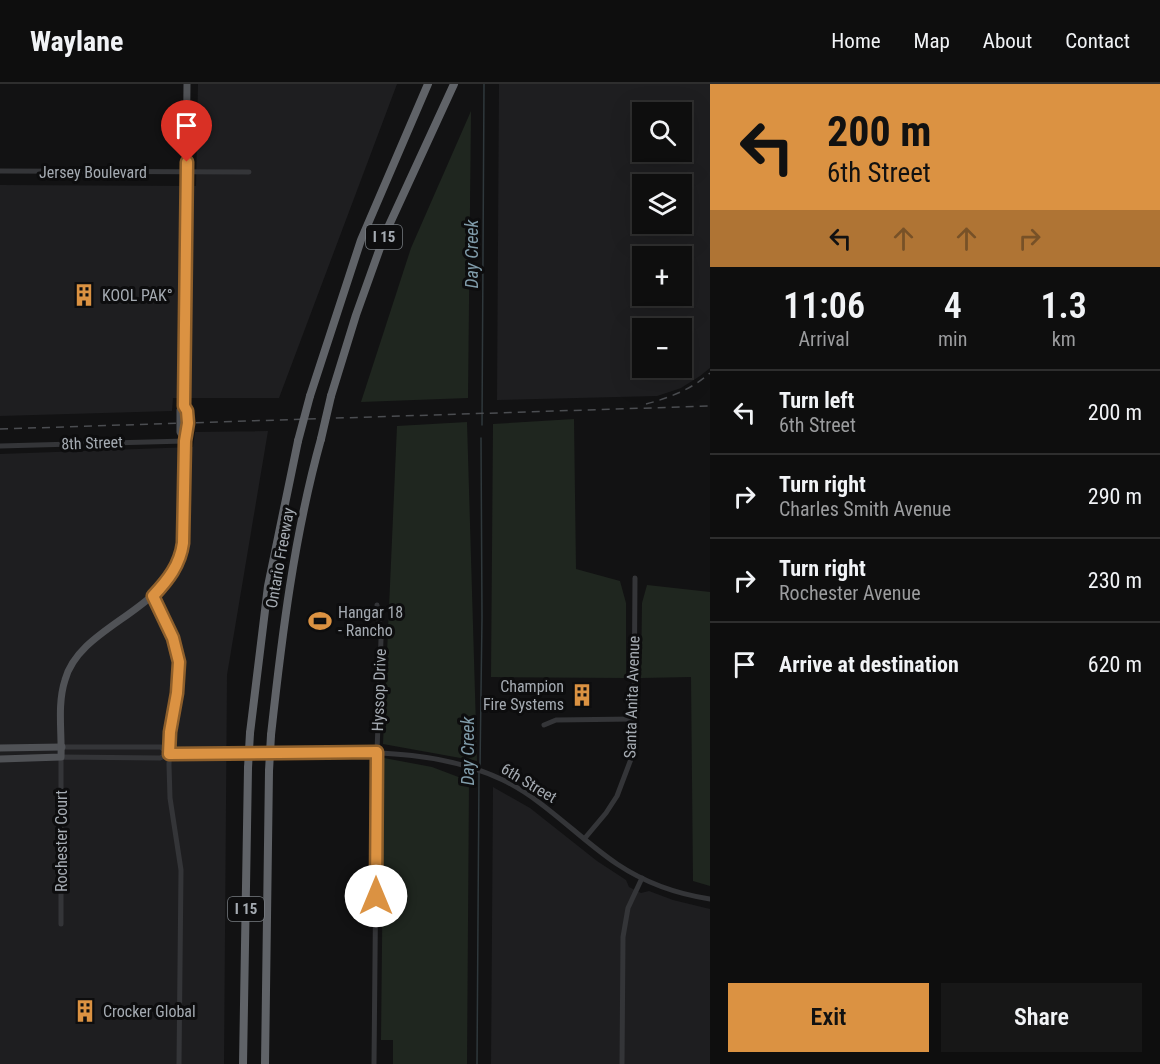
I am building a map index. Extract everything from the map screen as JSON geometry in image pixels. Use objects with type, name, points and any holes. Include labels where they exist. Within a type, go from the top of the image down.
[{"type":"highway","name":"Ontario Freeway","points":[[243,1064],[248,768],[250,733],[268,586],[298,441],[310,396],[361,240],[429,84]]},
{"type":"highway","name":"Ontario Freeway","points":[[266,1064],[271,735],[284,623],[309,479],[321,439],[330,396],[385,234],[454,84]]},
{"type":"main road","points":[[61,757],[62,696],[67,672],[90,643],[153,596],[174,571],[181,552],[185,441],[188,423],[184,406],[187,84]]},
{"type":"main road","name":"6th Street","points":[[0,748],[62,747]]},
{"type":"main road","name":"6th Street","points":[[0,759],[61,757]]},
{"type":"street","name":"Jersey Boulevard","points":[[0,171],[249,172]]},
{"type":"street","name":"8th Street","points":[[0,446],[185,441]]},
{"type":"street","name":"Santa Anita Avenue","points":[[585,838],[611,806],[625,779],[632,750],[635,578]]},
{"type":"street","points":[[153,596],[173,638],[179,662],[169,754],[170,798],[181,870],[179,1064]]},
{"type":"street","name":"Hyssop Drive","points":[[374,1064],[377,752],[381,639],[377,605]]},
{"type":"street","points":[[544,725],[556,720],[634,719]]},
{"type":"street","name":"6th Street","points":[[62,747],[160,747],[169,754]]},
{"type":"street","name":"6th Street","points":[[61,757],[160,758],[169,754],[377,752],[415,754],[466,765],[492,775],[529,795],[615,863],[642,878],[671,890],[710,899]]},
{"type":"street","name":"Rochester Court","points":[[61,757],[61,924]]},
{"type":"street","points":[[622,1064],[623,937],[628,908],[642,878]]},
{"type":"shaded area","points":[[198,84],[397,84],[279,398],[173,398],[172,411],[0,416],[0,185],[196,186]]},
{"type":"shaded area","points":[[499,84],[710,84],[710,368],[681,388],[657,396],[497,400]]},
{"type":"shaded area","points":[[471,111],[468,398],[361,402],[411,248]]},
{"type":"shaded area","points":[[574,419],[576,569],[620,581],[626,603],[626,678],[491,677],[493,424]]},
{"type":"shaded area","points":[[467,422],[477,761],[383,744],[397,426]]},
{"type":"shaded area","points":[[268,431],[227,675],[224,1064],[0,1064],[0,454],[193,447],[195,432]]},
{"type":"shaded area","points":[[647,585],[710,592],[710,886],[693,881],[691,677],[641,678],[642,603]]},
{"type":"shaded area","points":[[384,758],[432,767],[469,781],[467,1064],[393,1064],[393,1040],[381,1040]]},
{"type":"shaded area","points":[[493,787],[530,808],[597,861],[626,880],[629,887],[641,893],[649,891],[673,900],[710,909],[710,1064],[491,1064]]},
{"type":"waterway","name":"Day Creek","points":[[482,425],[484,84]]},
{"type":"waterway","name":"Day Creek","points":[[480,768],[481,438]]},
{"type":"waterway","name":"Day Creek","points":[[477,1064],[479,772]]},
{"type":"railway","points":[[646,404],[680,392],[696,384],[710,373]]},
{"type":"railway","points":[[0,429],[710,406]]},
{"type":"place","name":"KOOL PAK°","points":[[84,295]]},
{"type":"place","name":"Hangar 18 - Rancho","points":[[320,621]]},
{"type":"place","name":"Champion Fire Systems","points":[[582,695]]},
{"type":"place","name":"Crocker Global","points":[[85,1011]]},
{"type":"route","points":[[187,162],[184,406],[188,423],[185,441],[183,543],[174,571],[153,596],[173,638],[179,662],[177,693],[170,725],[169,754],[377,752],[376,896]]}]
